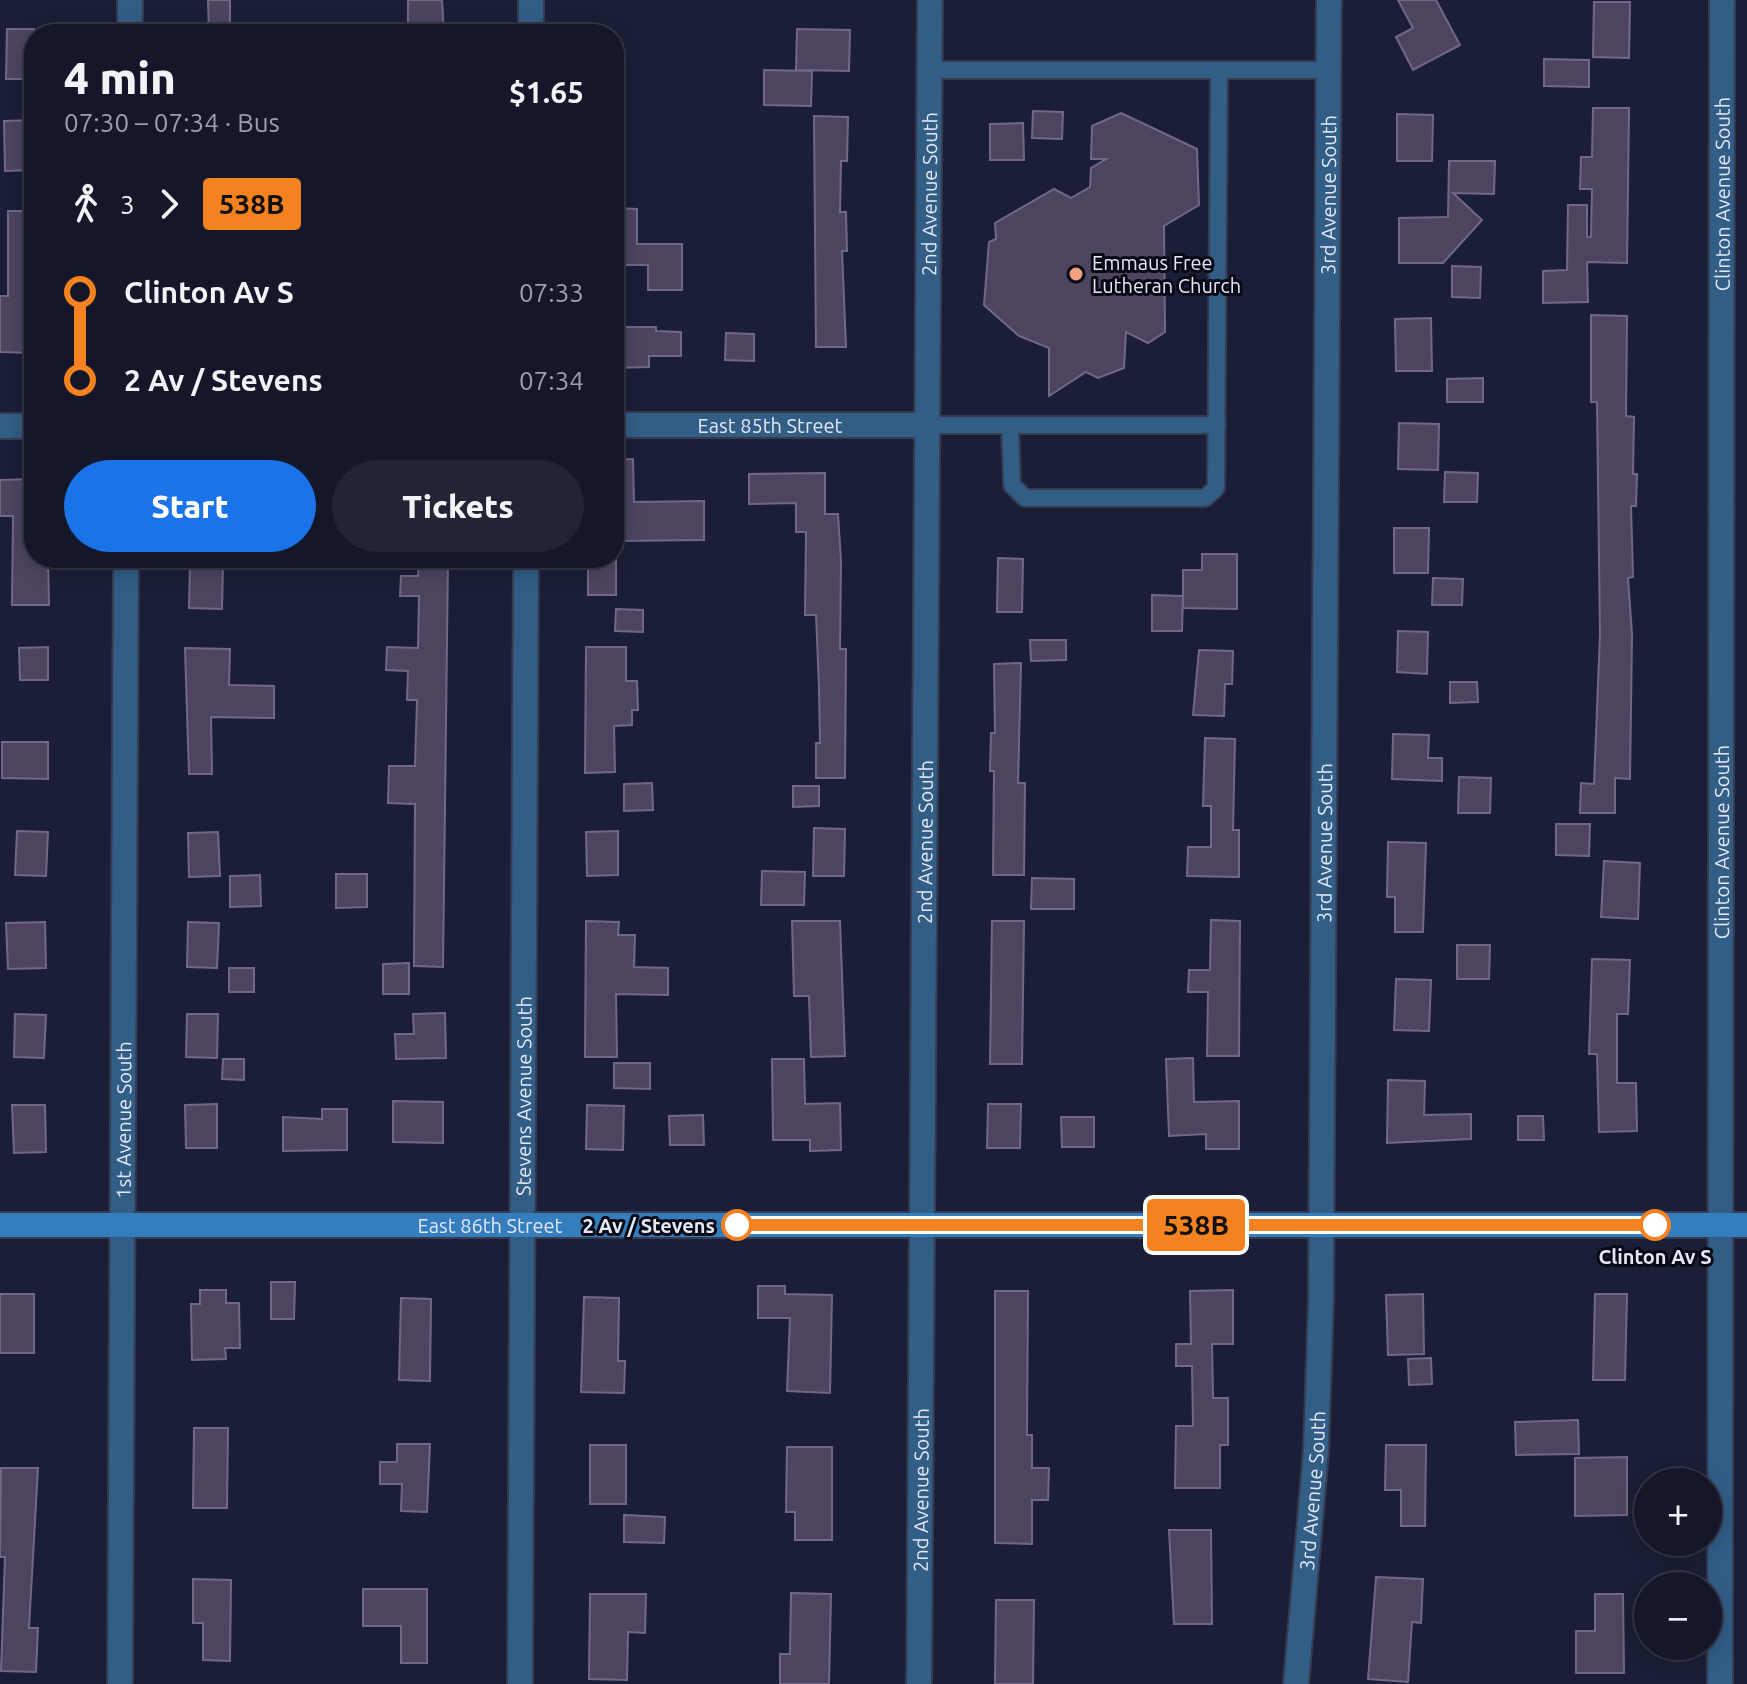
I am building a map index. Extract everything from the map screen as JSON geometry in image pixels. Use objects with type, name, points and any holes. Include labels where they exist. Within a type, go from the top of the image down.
[{"type":"street","points":[[130,0],[130,24]]},
{"type":"street","points":[[531,0],[531,24]]},
{"type":"street","name":"2nd Avenue South","points":[[919,1684],[930,0]]},
{"type":"street","name":"3rd Avenue South","points":[[1296,1684],[1316,1450],[1321,1225],[1329,0]]},
{"type":"street","name":"Clinton Avenue South","points":[[1720,1684],[1722,0]]},
{"type":"street","name":"East 85th Street","points":[[624,425],[927,425]]},
{"type":"street","points":[[0,426],[24,426]]},
{"type":"street","name":"1st Avenue South","points":[[120,1684],[120,1225],[126,568]]},
{"type":"street","name":"Stevens Avenue South","points":[[520,1684],[526,568]]},
{"type":"street","name":"East 86th Street","points":[[0,1225],[1747,1225]]},
{"type":"lane","points":[[929,70],[1329,70]]},
{"type":"lane","points":[[1010,425],[1012,485],[1025,498],[1205,498],[1216,488],[1219,70]]},
{"type":"lane","points":[[927,425],[1217,425]]},
{"type":"building","points":[[208,0],[230,0],[230,24],[209,24]]},
{"type":"building","points":[[408,0],[442,0],[443,24],[408,24]]},
{"type":"building","points":[[1398,0],[1436,0],[1460,45],[1413,70],[1396,37],[1413,28]]},
{"type":"building","points":[[1594,2],[1630,2],[1629,58],[1593,57]]},
{"type":"building","points":[[7,29],[24,29],[24,79],[6,79]]},
{"type":"building","points":[[797,29],[850,30],[849,71],[796,70]]},
{"type":"building","points":[[1544,59],[1589,60],[1589,87],[1544,86]]},
{"type":"building","points":[[764,70],[812,71],[811,106],[764,105]]},
{"type":"building","points":[[1593,108],[1629,108],[1627,263],[1587,262],[1588,302],[1543,303],[1543,271],[1567,270],[1568,205],[1587,205],[1587,237],[1591,237],[1592,189],[1580,189],[1581,157],[1592,157]]},
{"type":"building","points":[[1033,111],[1063,112],[1062,139],[1032,138]]},
{"type":"building","name":"Emmaus Free Lutheran Church","points":[[1121,113],[1197,149],[1199,205],[1164,226],[1165,332],[1148,343],[1126,332],[1124,368],[1098,378],[1086,372],[1049,396],[1049,348],[1019,336],[984,305],[989,242],[996,239],[995,223],[1054,189],[1071,198],[1090,187],[1091,168],[1106,159],[1091,159],[1092,126]]},
{"type":"building","points":[[1397,114],[1433,115],[1432,161],[1397,161]]},
{"type":"building","points":[[814,116],[848,117],[847,161],[841,161],[840,212],[846,212],[847,251],[842,251],[846,347],[816,347]]},
{"type":"building","points":[[24,120],[24,170],[5,171],[4,121]]},
{"type":"building","points":[[1023,123],[1024,160],[990,160],[990,124]]},
{"type":"building","points":[[1449,161],[1495,161],[1494,194],[1453,193],[1482,220],[1443,263],[1399,263],[1399,218],[1448,217]]},
{"type":"building","points":[[624,208],[637,209],[637,244],[682,244],[682,290],[648,290],[648,265],[624,265]]},
{"type":"building","points":[[8,211],[24,211],[24,353],[0,352],[0,296],[8,296]]},
{"type":"building","points":[[1452,266],[1481,267],[1480,298],[1452,297]]},
{"type":"building","points":[[1591,315],[1627,316],[1626,416],[1634,417],[1633,474],[1637,474],[1636,506],[1631,506],[1633,577],[1628,578],[1632,634],[1630,779],[1615,778],[1615,813],[1580,813],[1581,783],[1594,784],[1600,634],[1597,402],[1591,402]]},
{"type":"building","points":[[1431,318],[1432,371],[1396,371],[1395,319]]},
{"type":"building","points":[[624,327],[656,327],[656,331],[681,332],[681,356],[649,356],[649,367],[624,368]]},
{"type":"building","points":[[726,333],[754,334],[754,361],[725,360]]},
{"type":"building","points":[[1483,378],[1483,402],[1447,402],[1447,379]]},
{"type":"building","points":[[1399,423],[1439,424],[1438,470],[1398,469]]},
{"type":"building","points":[[624,459],[633,459],[634,502],[704,501],[704,540],[624,541]]},
{"type":"building","points":[[1445,472],[1478,473],[1477,502],[1444,502]]},
{"type":"building","points":[[825,473],[825,514],[838,514],[840,649],[846,649],[845,778],[816,778],[816,743],[820,743],[816,615],[805,615],[806,532],[796,532],[796,503],[749,504],[749,474]]},
{"type":"building","points":[[24,479],[24,568],[48,568],[49,605],[12,605],[13,516],[0,516],[0,480]]},
{"type":"building","points":[[1394,528],[1429,528],[1428,573],[1394,573]]},
{"type":"building","points":[[1202,554],[1237,554],[1237,609],[1183,608],[1183,570],[1202,570]]},
{"type":"building","points":[[998,558],[1023,559],[1022,612],[997,612]]},
{"type":"building","points":[[190,568],[223,568],[222,609],[189,608]]},
{"type":"building","points":[[418,568],[448,568],[443,967],[414,966],[415,804],[388,803],[389,766],[415,766],[417,700],[407,700],[408,671],[386,670],[387,647],[418,648],[419,596],[400,596],[401,576],[418,576]]},
{"type":"building","points":[[588,568],[616,568],[616,595],[588,595]]},
{"type":"building","points":[[1433,578],[1463,579],[1462,605],[1432,605]]},
{"type":"building","points":[[1152,595],[1183,596],[1182,631],[1152,631]]},
{"type":"building","points":[[616,609],[643,610],[643,632],[615,631]]},
{"type":"building","points":[[1398,631],[1428,632],[1427,674],[1397,672]]},
{"type":"building","points":[[1030,640],[1066,640],[1066,660],[1031,661]]},
{"type":"building","points":[[48,647],[48,680],[20,680],[19,648]]},
{"type":"building","points":[[586,647],[626,647],[626,681],[637,681],[638,710],[632,710],[632,725],[614,726],[615,772],[585,773]]},
{"type":"building","points":[[185,648],[230,649],[229,685],[274,686],[274,718],[211,717],[212,774],[189,774]]},
{"type":"building","points":[[1199,650],[1233,651],[1232,684],[1225,684],[1224,716],[1193,715]]},
{"type":"building","points":[[1021,663],[1018,783],[1025,783],[1024,875],[993,875],[994,771],[990,771],[991,733],[995,733],[994,664]]},
{"type":"building","points":[[1450,682],[1477,682],[1478,702],[1450,703]]},
{"type":"building","points":[[1393,734],[1429,735],[1428,758],[1442,758],[1442,781],[1392,779]]},
{"type":"building","points":[[1205,738],[1235,739],[1233,830],[1239,830],[1239,877],[1187,876],[1188,847],[1211,847],[1211,806],[1203,806]]},
{"type":"building","points":[[2,742],[48,742],[48,779],[2,778]]},
{"type":"building","points":[[1459,777],[1491,778],[1490,813],[1458,813]]},
{"type":"building","points":[[652,783],[653,810],[624,811],[624,784]]},
{"type":"building","points":[[793,786],[819,786],[819,806],[793,807]]},
{"type":"building","points":[[1556,824],[1590,824],[1589,856],[1556,855]]},
{"type":"building","points":[[814,828],[845,829],[844,876],[813,876]]},
{"type":"building","points":[[17,831],[48,832],[46,876],[15,875]]},
{"type":"building","points":[[618,831],[618,875],[587,876],[586,832]]},
{"type":"building","points":[[218,832],[220,876],[189,877],[188,833]]},
{"type":"building","points":[[1388,842],[1426,843],[1423,932],[1395,932],[1395,897],[1387,897]]},
{"type":"building","points":[[1604,861],[1640,863],[1638,919],[1601,917]]},
{"type":"building","points":[[762,871],[805,872],[804,905],[761,905]]},
{"type":"building","points":[[336,874],[367,874],[367,907],[336,908]]},
{"type":"building","points":[[260,875],[261,906],[230,907],[230,876]]},
{"type":"building","points":[[1032,878],[1074,879],[1074,909],[1031,909]]},
{"type":"building","points":[[1211,920],[1240,921],[1239,1056],[1207,1056],[1208,992],[1188,992],[1189,970],[1210,970]]},
{"type":"building","points":[[586,921],[619,922],[618,935],[635,935],[634,967],[668,968],[668,995],[616,994],[617,1057],[585,1057]]},
{"type":"building","points":[[792,921],[840,921],[845,1056],[811,1057],[809,996],[794,996]]},
{"type":"building","points":[[992,921],[1024,921],[1022,1064],[990,1064]]},
{"type":"building","points":[[45,922],[46,968],[8,969],[6,923]]},
{"type":"building","points":[[188,922],[219,923],[217,968],[187,967]]},
{"type":"building","points":[[1457,945],[1490,945],[1489,979],[1457,979]]},
{"type":"building","points":[[1592,959],[1630,960],[1628,1014],[1617,1014],[1617,1083],[1636,1083],[1637,1131],[1599,1132],[1597,1054],[1589,1054]]},
{"type":"building","points":[[409,963],[409,994],[383,994],[383,964]]},
{"type":"building","points":[[229,968],[254,968],[254,992],[229,992]]},
{"type":"building","points":[[1396,979],[1431,980],[1429,1031],[1394,1030]]},
{"type":"building","points":[[445,1013],[446,1058],[396,1059],[395,1034],[414,1034],[413,1014]]},
{"type":"building","points":[[15,1014],[46,1015],[44,1058],[14,1057]]},
{"type":"building","points":[[187,1014],[218,1014],[217,1058],[186,1057]]},
{"type":"building","points":[[1193,1058],[1194,1102],[1239,1101],[1239,1149],[1206,1149],[1206,1134],[1169,1136],[1166,1059]]},
{"type":"building","points":[[223,1059],[244,1059],[244,1080],[222,1079]]},
{"type":"building","points":[[772,1059],[804,1059],[805,1104],[840,1103],[841,1150],[810,1151],[810,1140],[773,1140]]},
{"type":"building","points":[[614,1063],[650,1063],[650,1089],[614,1088]]},
{"type":"building","points":[[1388,1080],[1425,1081],[1424,1115],[1471,1114],[1471,1139],[1387,1143]]},
{"type":"building","points":[[393,1101],[443,1102],[443,1143],[393,1142]]},
{"type":"building","points":[[217,1104],[217,1148],[186,1148],[185,1105]]},
{"type":"building","points":[[988,1104],[1021,1104],[1020,1148],[987,1148]]},
{"type":"building","points":[[12,1105],[45,1105],[46,1152],[14,1153]]},
{"type":"building","points":[[587,1105],[624,1106],[623,1150],[586,1149]]},
{"type":"building","points":[[322,1109],[347,1109],[347,1150],[283,1151],[283,1117],[322,1119]]},
{"type":"building","points":[[703,1115],[704,1145],[670,1145],[669,1116]]},
{"type":"building","points":[[1518,1116],[1543,1116],[1544,1140],[1518,1140]]},
{"type":"building","points":[[1061,1117],[1094,1117],[1094,1147],[1062,1147]]},
{"type":"building","points":[[271,1282],[295,1282],[294,1319],[271,1319]]},
{"type":"building","points":[[758,1286],[785,1286],[785,1294],[832,1295],[830,1393],[787,1391],[790,1318],[758,1318]]},
{"type":"building","points":[[200,1290],[226,1290],[226,1303],[239,1303],[240,1348],[225,1348],[226,1359],[192,1360],[191,1304],[200,1304]]},
{"type":"building","points":[[1233,1290],[1233,1344],[1212,1344],[1213,1398],[1228,1398],[1228,1445],[1220,1445],[1220,1488],[1175,1488],[1176,1426],[1193,1426],[1192,1366],[1176,1366],[1176,1344],[1191,1344],[1190,1291]]},
{"type":"building","points":[[995,1291],[1028,1291],[1027,1435],[1032,1435],[1032,1468],[1049,1468],[1048,1500],[1032,1500],[1032,1544],[995,1543]]},
{"type":"building","points":[[0,1294],[34,1294],[34,1353],[0,1353]]},
{"type":"building","points":[[1423,1294],[1424,1354],[1388,1355],[1386,1295]]},
{"type":"building","points":[[1595,1294],[1627,1294],[1625,1380],[1593,1380]]},
{"type":"building","points":[[584,1297],[619,1298],[618,1361],[625,1361],[624,1393],[581,1392]]},
{"type":"building","points":[[401,1298],[431,1299],[430,1381],[399,1380]]},
{"type":"building","points":[[1431,1358],[1432,1384],[1409,1385],[1408,1359]]},
{"type":"building","points":[[1578,1420],[1579,1454],[1516,1455],[1515,1422]]},
{"type":"building","points":[[194,1428],[228,1428],[227,1508],[193,1508]]},
{"type":"building","points":[[397,1444],[430,1444],[427,1512],[401,1511],[402,1484],[380,1484],[380,1462],[397,1462]]},
{"type":"building","points":[[590,1445],[626,1445],[626,1504],[590,1504]]},
{"type":"building","points":[[1386,1445],[1426,1445],[1425,1526],[1401,1526],[1401,1490],[1385,1490]]},
{"type":"building","points":[[787,1447],[832,1447],[832,1540],[795,1540],[795,1512],[786,1512]]},
{"type":"building","points":[[1627,1457],[1627,1515],[1575,1516],[1575,1458]]},
{"type":"building","points":[[1,1468],[38,1468],[29,1628],[38,1628],[36,1672],[1,1671],[5,1557],[0,1557]]},
{"type":"building","points":[[624,1515],[665,1517],[664,1543],[624,1542]]},
{"type":"building","points":[[1169,1530],[1211,1530],[1212,1624],[1174,1624]]},
{"type":"building","points":[[1376,1577],[1423,1579],[1421,1623],[1412,1622],[1408,1682],[1368,1679]]},
{"type":"building","points":[[193,1579],[231,1580],[230,1661],[203,1660],[203,1623],[193,1623]]},
{"type":"building","points":[[363,1589],[427,1589],[427,1663],[401,1663],[401,1626],[363,1626]]},
{"type":"building","points":[[791,1593],[831,1594],[829,1684],[780,1684],[780,1654],[790,1654]]},
{"type":"building","points":[[590,1594],[646,1594],[645,1633],[628,1632],[627,1680],[589,1679]]},
{"type":"building","points":[[1595,1594],[1623,1594],[1624,1673],[1576,1673],[1576,1631],[1595,1631]]},
{"type":"building","points":[[996,1600],[1034,1600],[1033,1684],[995,1684]]},
{"type":"bus line","name":"538B","points":[[737,1225],[1655,1225]]},
{"type":"place","name":"Emmaus Free Lutheran Church","points":[[1076,274]]},
{"type":"place","name":"2 Av / Stevens","points":[[737,1225]]},
{"type":"place","name":"Clinton Av S","points":[[1655,1225]]}]
